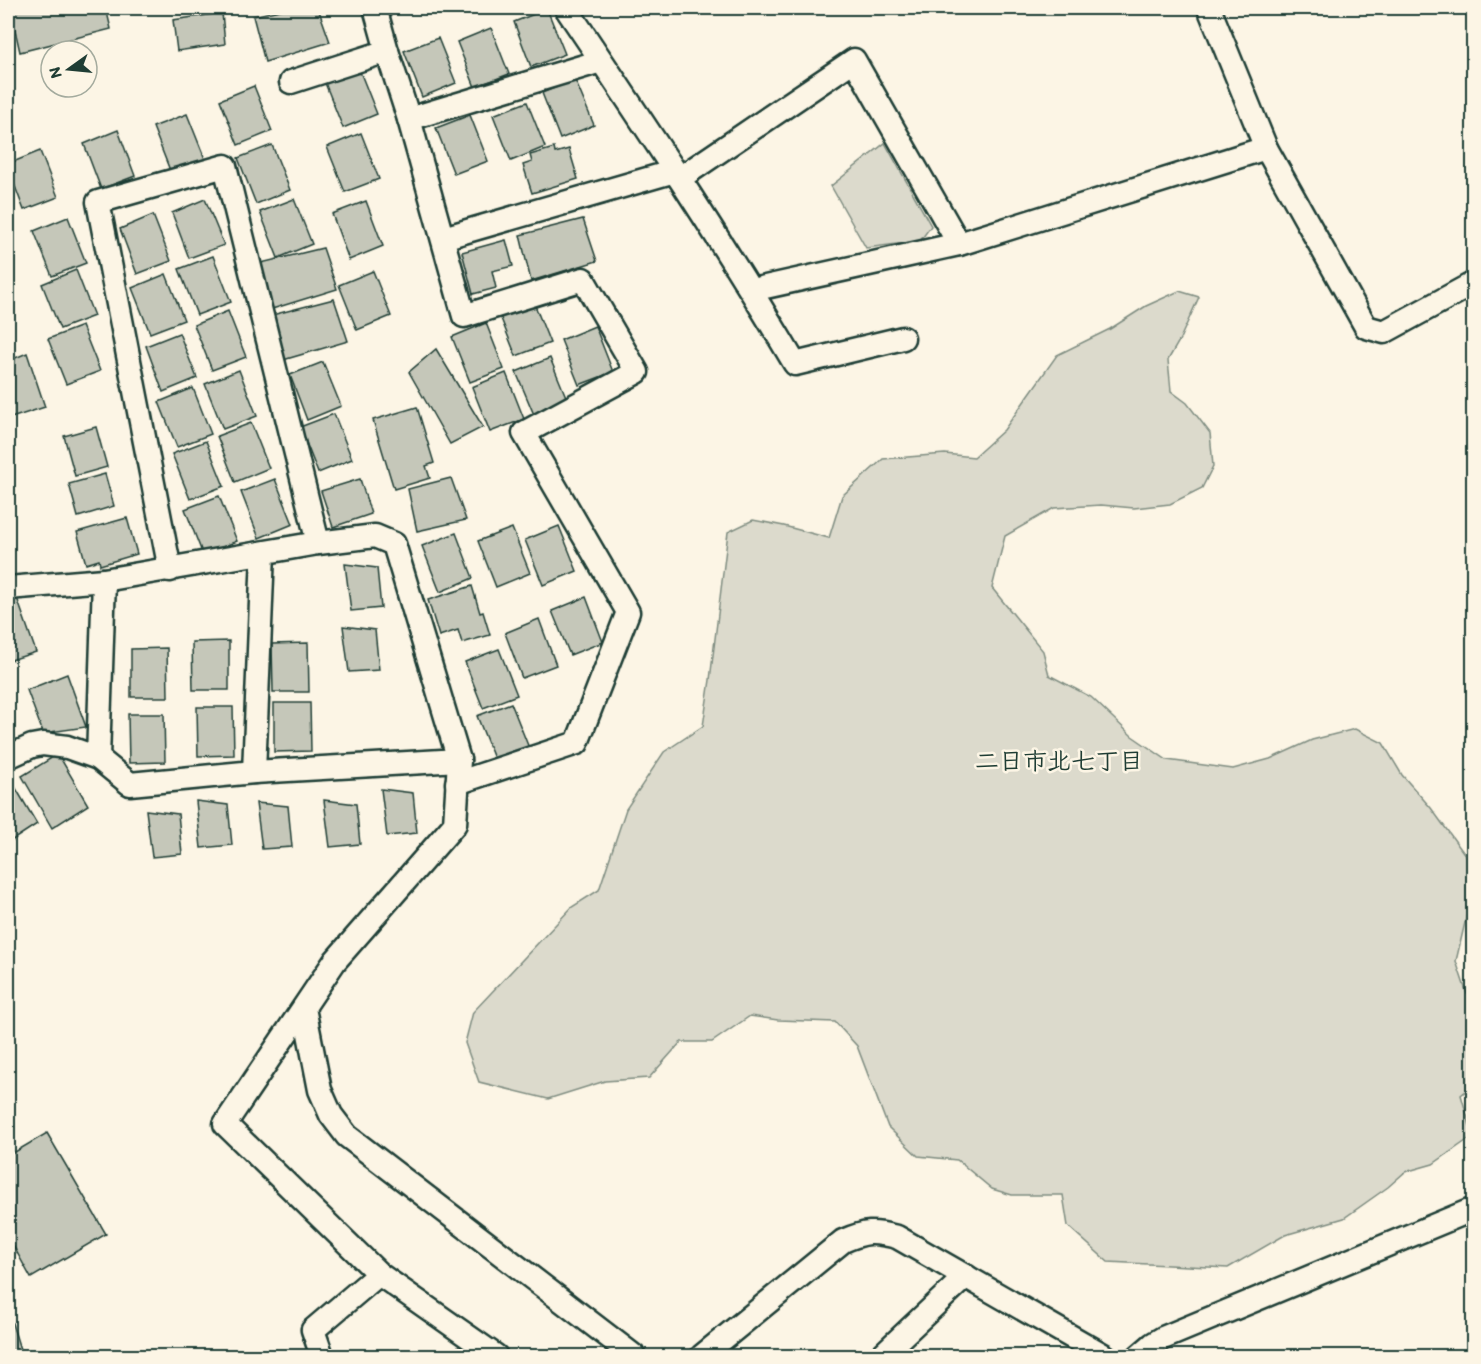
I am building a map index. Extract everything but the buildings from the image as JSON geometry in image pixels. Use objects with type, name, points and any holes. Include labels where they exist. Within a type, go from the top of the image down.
[{"type":"street","points":[[375,8],[409,119],[464,316],[583,279],[637,372],[524,433],[628,612],[578,743],[457,783]]},
{"type":"street","points":[[566,8],[752,290],[795,364],[903,338]]},
{"type":"street","points":[[1209,8],[1266,148],[1366,327],[1384,332],[1473,283]]},
{"type":"street","points":[[291,82],[387,51]]},
{"type":"street","points":[[409,119],[601,60]]},
{"type":"street","points":[[443,238],[677,175],[854,60],[959,244]]},
{"type":"street","points":[[752,290],[959,244],[1266,148]]},
{"type":"street","points":[[170,570],[98,202],[225,166],[318,543]]},
{"type":"street","points":[[8,588],[104,580],[318,543],[375,536],[394,544],[459,760],[455,824],[335,961],[225,1124],[379,1274],[496,1356]]},
{"type":"street","points":[[254,772],[263,553]]},
{"type":"street","points":[[98,758],[104,580]]},
{"type":"street","points":[[8,757],[32,746],[44,744],[67,747],[98,758],[130,784],[254,772],[459,760]]},
{"type":"street","points":[[304,1008],[320,1090],[331,1115],[346,1136],[634,1356]]},
{"type":"street","points":[[1139,1356],[1163,1338],[1473,1209]]},
{"type":"street","points":[[702,1356],[843,1241],[860,1233],[881,1233],[897,1237],[1105,1356]]},
{"type":"street","points":[[322,1356],[313,1330],[379,1274]]},
{"type":"street","points":[[881,1356],[966,1276]]},
{"type":"shaded area","points":[[885,143],[931,226],[920,241],[866,248],[831,186]]},
{"type":"shaded area","points":[[1179,291],[1199,297],[1168,360],[1171,391],[1187,403],[1210,433],[1213,466],[1202,488],[1170,504],[1134,508],[1101,505],[1054,508],[1005,536],[992,588],[1043,651],[1049,675],[1091,697],[1132,736],[1167,760],[1233,769],[1270,759],[1312,740],[1355,729],[1383,743],[1402,775],[1431,808],[1471,863],[1471,897],[1456,961],[1467,994],[1473,994],[1473,1085],[1461,1095],[1473,1136],[1433,1164],[1405,1172],[1344,1218],[1285,1235],[1228,1268],[1108,1262],[1068,1226],[1063,1195],[1012,1195],[992,1189],[957,1160],[918,1156],[888,1127],[857,1046],[835,1022],[778,1020],[750,1016],[712,1042],[681,1042],[649,1078],[605,1081],[548,1099],[479,1082],[465,1043],[473,1012],[572,907],[599,890],[626,809],[664,752],[703,726],[728,532],[753,520],[829,538],[842,496],[883,459],[945,454],[974,457],[1004,430],[1057,355],[1110,329],[1146,306]]},
{"type":"district","name":"二日市北七丁目","points":[[1059,761]]}]
